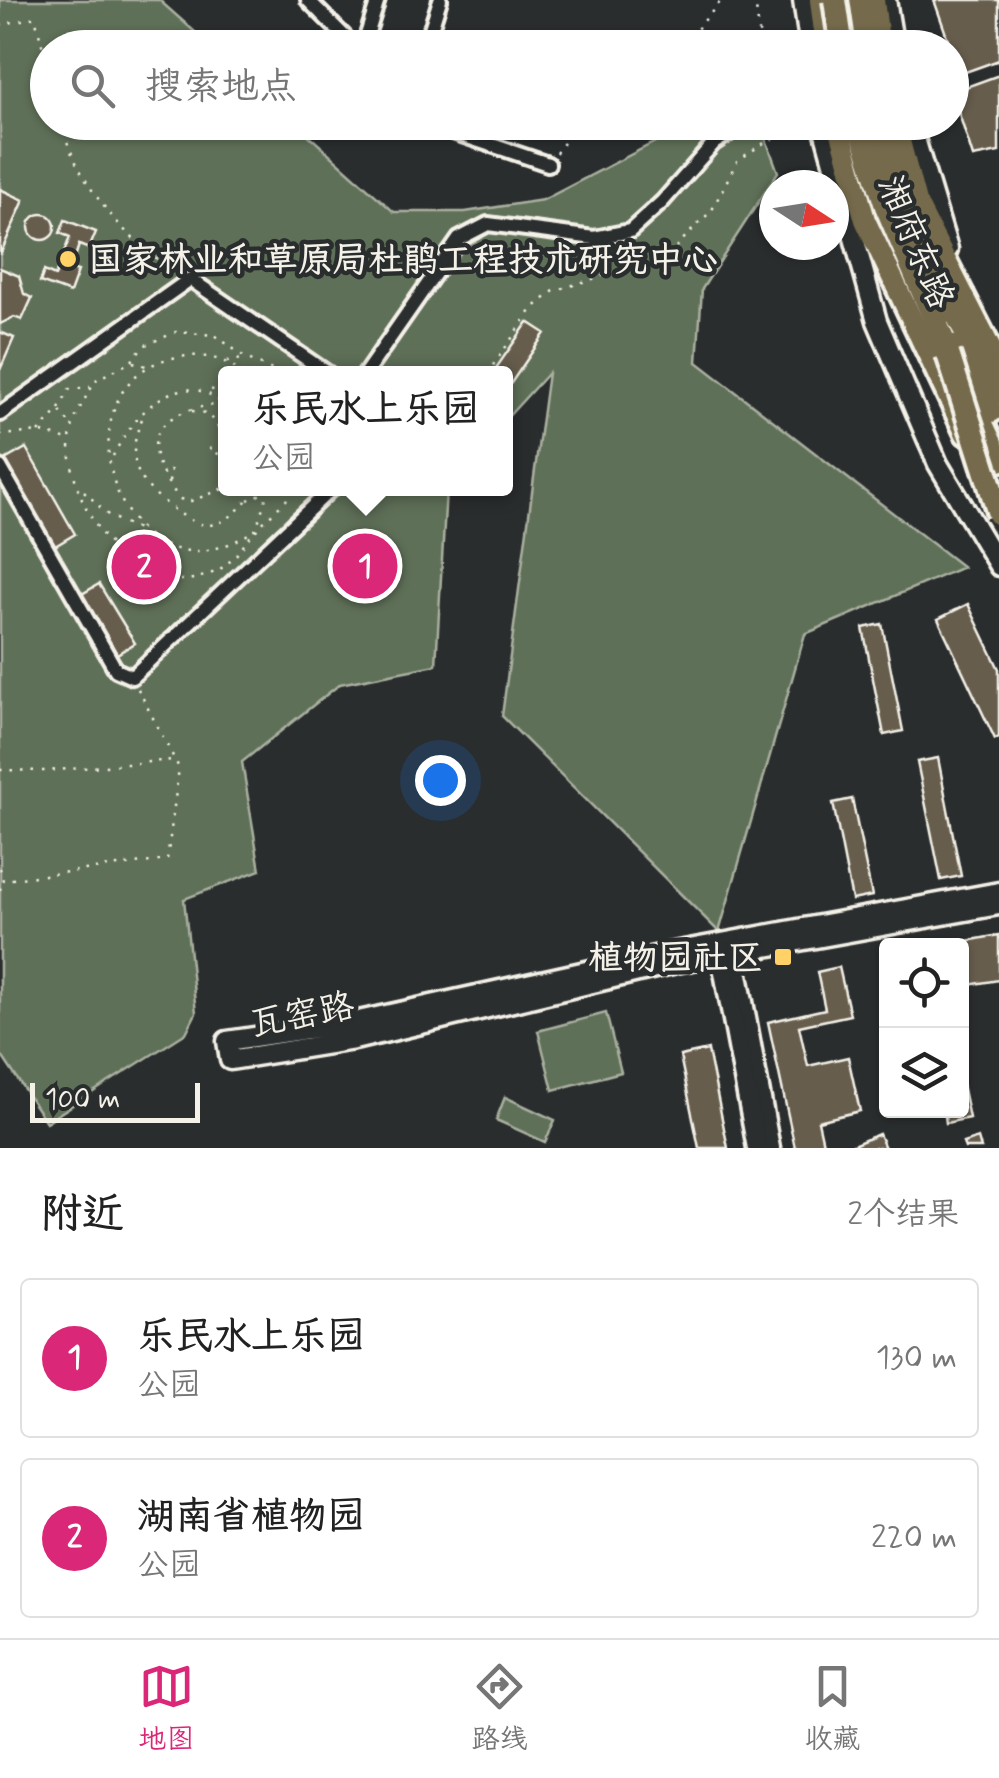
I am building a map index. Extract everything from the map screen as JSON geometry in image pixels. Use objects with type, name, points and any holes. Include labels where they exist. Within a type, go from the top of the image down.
[{"type":"highway","points":[[858,0],[863,30]]},
{"type":"highway","points":[[820,3],[833,30]]},
{"type":"highway","points":[[865,140],[886,206],[948,354],[999,460]]},
{"type":"highway","points":[[887,140],[895,177],[921,251],[958,346],[999,428]]},
{"type":"highway","points":[[921,251],[999,392]]},
{"type":"highway","points":[[948,354],[999,514]]},
{"type":"main road","points":[[881,30],[883,2]]},
{"type":"main road","points":[[883,2],[890,30]]},
{"type":"main road","points":[[814,30],[820,3]]},
{"type":"main road","points":[[820,3],[824,30]]},
{"type":"main road","points":[[825,140],[877,321],[938,464],[999,566]]},
{"type":"main road","name":"湘府东路","points":[[843,140],[864,220],[916,320],[954,412],[999,492]]},
{"type":"main road","name":"湘府东路","points":[[900,140],[916,202],[999,366]]},
{"type":"main road","points":[[915,140],[930,200],[973,309]]},
{"type":"main road","name":"瓦窑路","points":[[999,892],[384,1016],[227,1041],[230,1060],[354,1040],[726,949],[999,905]]},
{"type":"main road","points":[[726,949],[757,1148]]},
{"type":"main road","points":[[726,949],[770,1148]]},
{"type":"street","points":[[308,0],[340,30]]},
{"type":"street","points":[[366,30],[378,0]]},
{"type":"street","points":[[431,30],[440,0]]},
{"type":"street","points":[[477,140],[548,164]]},
{"type":"street","points":[[370,366],[459,239],[488,224],[594,238],[630,231],[662,202],[717,140]]},
{"type":"street","points":[[0,414],[190,279],[316,366]]},
{"type":"street","points":[[0,467],[116,670],[132,677],[324,496]]},
{"type":"path","points":[[696,30],[722,0]]},
{"type":"path","points":[[755,0],[759,30]]},
{"type":"path","points":[[0,25],[34,17],[38,30]]},
{"type":"path","points":[[66,140],[106,210],[158,260],[190,279]]},
{"type":"path","points":[[548,164],[566,140]]},
{"type":"path","points":[[492,366],[532,308],[554,291],[628,268],[644,270],[658,264],[712,210],[737,161],[770,140]]},
{"type":"path","points":[[131,362],[143,346],[176,332],[215,335],[264,366]]},
{"type":"path","points":[[144,531],[114,488],[108,434],[113,410],[134,376],[149,366],[186,356],[225,362],[246,358]]},
{"type":"path","points":[[149,366],[131,362],[112,368],[92,387],[70,441],[80,486],[109,545],[123,560],[166,578],[188,580],[227,566],[288,496]]},
{"type":"path","points":[[225,362],[231,366]]},
{"type":"path","points":[[38,433],[70,389],[92,387]]},
{"type":"path","points":[[112,457],[170,392],[183,387],[218,388]]},
{"type":"path","points":[[209,390],[218,399]]},
{"type":"path","points":[[218,406],[191,411],[160,427],[152,438],[156,465],[180,500],[191,502],[218,491]]},
{"type":"path","points":[[58,410],[74,429]]},
{"type":"path","points":[[191,411],[207,413],[218,427]]},
{"type":"path","points":[[142,419],[134,437],[134,468],[152,495],[174,514],[190,524],[211,525],[236,513],[256,496]]},
{"type":"path","points":[[0,435],[38,433],[70,441]]},
{"type":"path","points":[[209,450],[214,448],[218,453]]},
{"type":"path","points":[[168,484],[171,468]]},
{"type":"path","points":[[80,486],[109,516],[144,531],[177,552],[217,550],[256,529],[266,496]]},
{"type":"path","points":[[246,501],[247,496]]},
{"type":"path","points":[[3,880],[167,860],[179,768],[132,677]]},
{"type":"path","points":[[0,770],[46,771],[175,760]]},
{"type":"path","points":[[0,868],[0,890]]},
{"type":"green space","points":[[0,0],[159,0],[193,30],[30,30],[30,140],[314,140],[394,212],[465,212],[543,200],[659,140],[766,140],[777,170],[759,170],[759,201],[702,289],[697,362],[963,567],[805,634],[719,932],[502,716],[548,373],[513,411],[513,366],[218,366],[218,496],[446,496],[436,665],[340,684],[242,762],[260,870],[184,899],[196,1013],[186,1033],[46,1122],[0,1053]]},
{"type":"green space","points":[[606,1013],[621,1072],[553,1090],[538,1031]]},
{"type":"green space","points":[[505,1097],[555,1120],[545,1142],[496,1120]]},
{"type":"building","points":[[934,0],[999,0],[999,60],[969,71],[969,30],[945,30]]},
{"type":"building","points":[[999,75],[999,152],[973,157],[968,140],[969,86]]},
{"type":"building","points":[[0,189],[24,200],[0,255]]},
{"type":"building","points":[[42,214],[51,218],[55,227],[51,236],[42,240],[33,236],[29,227],[33,218]]},
{"type":"building","name":"国家林业和草原局杜鹃工程技术研究中心","points":[[65,220],[96,232],[89,249],[79,245],[71,269],[78,271],[70,293],[40,282],[44,271],[55,276],[70,237],[60,233]]},
{"type":"building","points":[[0,268],[19,276],[24,294],[32,298],[22,320],[14,317],[0,324]]},
{"type":"building","points":[[528,322],[545,333],[513,380],[513,366],[498,366]]},
{"type":"building","points":[[0,332],[14,338],[0,370]]},
{"type":"building","points":[[26,448],[75,534],[55,546],[5,460]]},
{"type":"building","points":[[99,584],[135,643],[117,654],[82,594]]},
{"type":"building","points":[[968,604],[999,669],[999,737],[995,739],[938,619]]},
{"type":"building","points":[[882,624],[903,731],[884,735],[863,628]]},
{"type":"building","points":[[938,758],[961,876],[941,880],[917,762]]},
{"type":"building","points":[[852,799],[872,896],[852,900],[833,803]]},
{"type":"building","points":[[999,935],[999,980],[969,985],[969,940]]},
{"type":"building","points":[[839,967],[850,1015],[799,1026],[808,1066],[848,1057],[860,1111],[818,1121],[824,1148],[795,1148],[768,1022],[825,1009],[817,972]]},
{"type":"building","points":[[708,1050],[728,1148],[699,1148],[680,1056]]},
{"type":"building","points":[[879,1134],[885,1148],[854,1148],[853,1145]]},
{"type":"building","points":[[978,1138],[981,1148],[965,1148],[963,1143]]},
{"type":"place","name":"国家林业和草原局杜鹃工程技术研究中心","points":[[68,259]]},
{"type":"place","name":"乐民水上乐园","points":[[365,566]]},
{"type":"place","name":"湖南省植物园","points":[[144,567]]},
{"type":"place","name":"植物园社区","points":[[783,957]]}]
